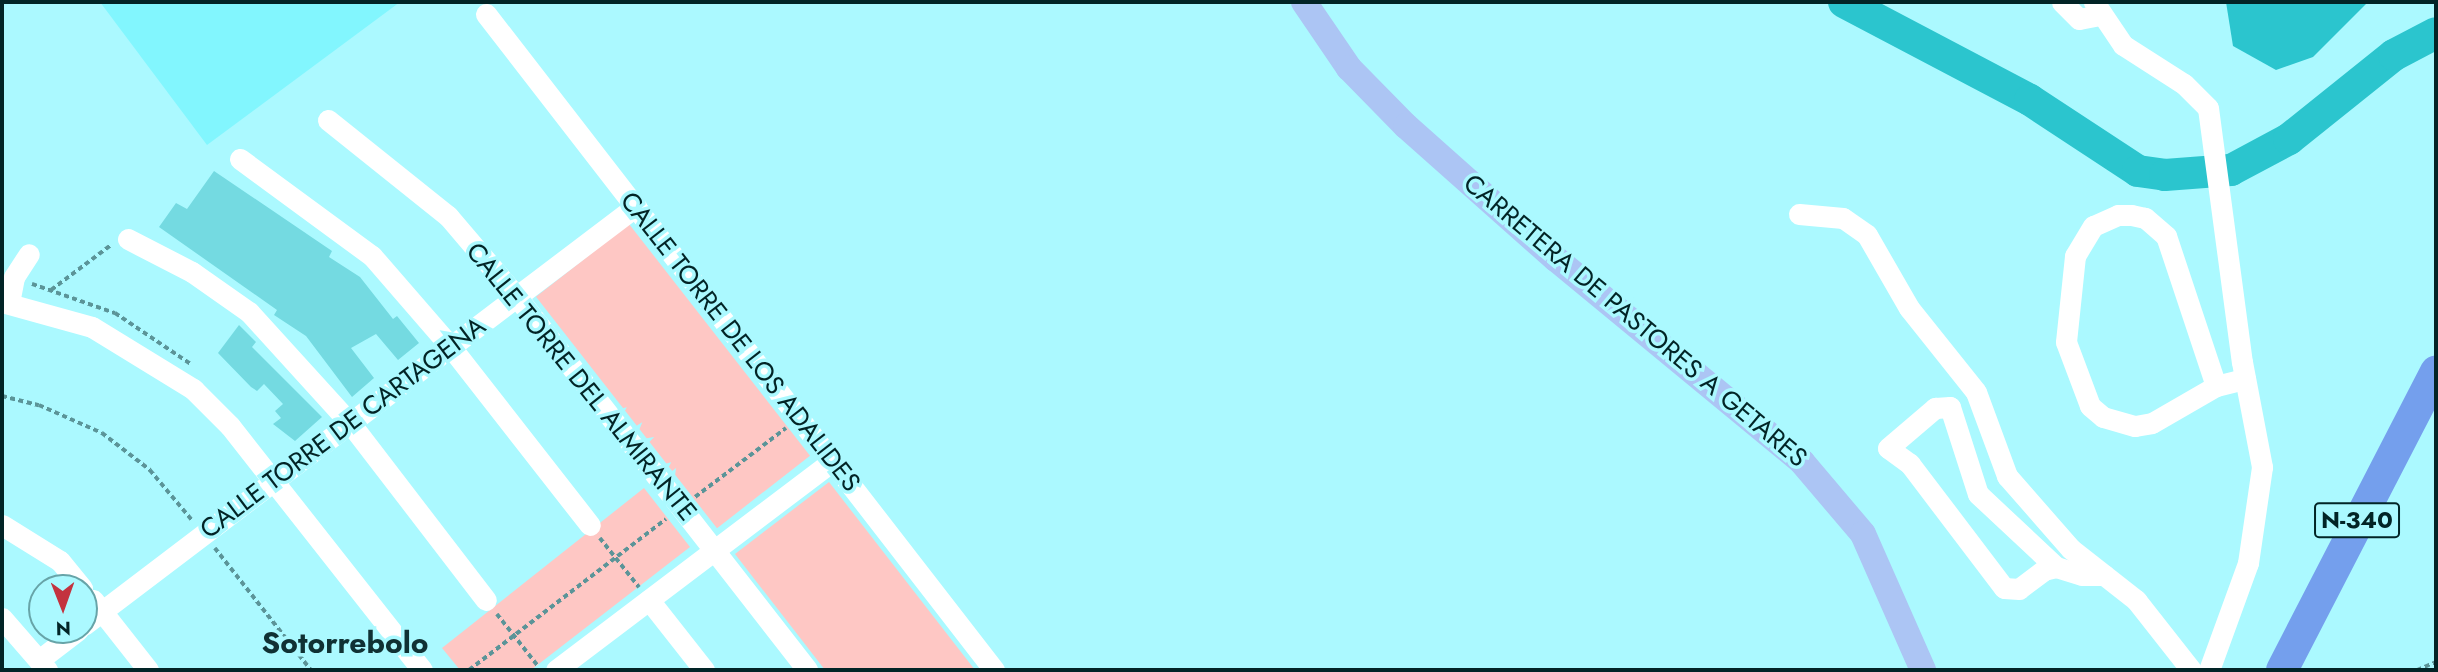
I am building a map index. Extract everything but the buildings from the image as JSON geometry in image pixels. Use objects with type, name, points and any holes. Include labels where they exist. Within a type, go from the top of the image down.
[{"type":"highway","name":"N-340","points":[[2282,670],[2436,371]]},
{"type":"highway","name":"N-340","points":[[2296,670],[2436,398]]},
{"type":"main road","name":"CARRETERA DE PASTORES A GETARES","points":[[1304,2],[1349,68],[1396,118],[1556,259],[1802,462],[1863,534],[1923,670]]},
{"type":"street","points":[[2062,2],[2079,19],[2096,8],[2123,45],[2184,83],[2208,108],[2216,184],[2245,379],[2256,428],[2261,489],[2239,593],[2209,670]]},
{"type":"street","name":"CALLE TORRE DE LOS ADALIDES","points":[[486,14],[994,670]]},
{"type":"street","name":"CALLE TORRE DEL ALMIRANTE","points":[[328,120],[448,216],[517,296],[807,670]]},
{"type":"street","points":[[240,159],[372,256],[450,346],[590,525]]},
{"type":"street","name":"CALLE TORRE DE CARTAGENA","points":[[98,615],[636,206]]},
{"type":"street","points":[[1800,214],[1843,218],[1867,235],[1909,308],[1976,393],[2007,476],[2071,549],[2136,600],[2191,670]]},
{"type":"street","points":[[2216,386],[2166,236],[2145,218],[2131,215],[2118,215],[2093,226],[2075,256],[2066,342],[2090,406],[2110,421],[2136,426],[2152,423],[2216,386],[2245,379]]},
{"type":"street","points":[[128,239],[192,272],[249,312],[350,423],[486,600]]},
{"type":"street","points":[[29,254],[13,277],[5,302],[92,327],[170,372],[230,426],[422,670]]},
{"type":"street","points":[[2056,568],[1978,494],[1950,407],[1935,408],[1888,448],[1910,464],[2004,588],[2019,589],[2044,570],[2056,568],[2082,575],[2104,575]]},
{"type":"street","points":[[556,670],[832,461]]},
{"type":"street","points":[[2,525],[60,561],[71,574]]},
{"type":"street","points":[[649,600],[704,670]]},
{"type":"street","points":[[98,607],[148,670]]},
{"type":"street","points":[[2,618],[43,665],[64,644]]},
{"type":"path","points":[[51,290],[123,237],[128,239]]},
{"type":"path","points":[[2,396],[39,404],[102,433],[150,470],[311,670]]},
{"type":"path","points":[[469,670],[799,418]]},
{"type":"path","points":[[590,525],[649,600]]},
{"type":"path","points":[[486,600],[541,670]]},
{"type":"path","points":[[2417,670],[2436,662]]},
{"type":"shaded area","points":[[100,2],[400,2],[207,145]]},
{"type":"shaded area","points":[[2226,2],[2368,2],[2313,57],[2276,70],[2233,46]]},
{"type":"shaded area","points":[[629,224],[810,456],[717,528],[536,297]]},
{"type":"shaded area","points":[[829,482],[975,670],[825,670],[735,554]]},
{"type":"shaded area","points":[[644,488],[690,547],[531,670],[460,670],[442,648]]},
{"type":"waterway","points":[[1844,2],[2030,100],[2138,171],[2165,175],[2231,170],[2289,139],[2394,55],[2436,33]]},
{"type":"district","name":"Sotorrebolo","points":[[345,643]]}]
